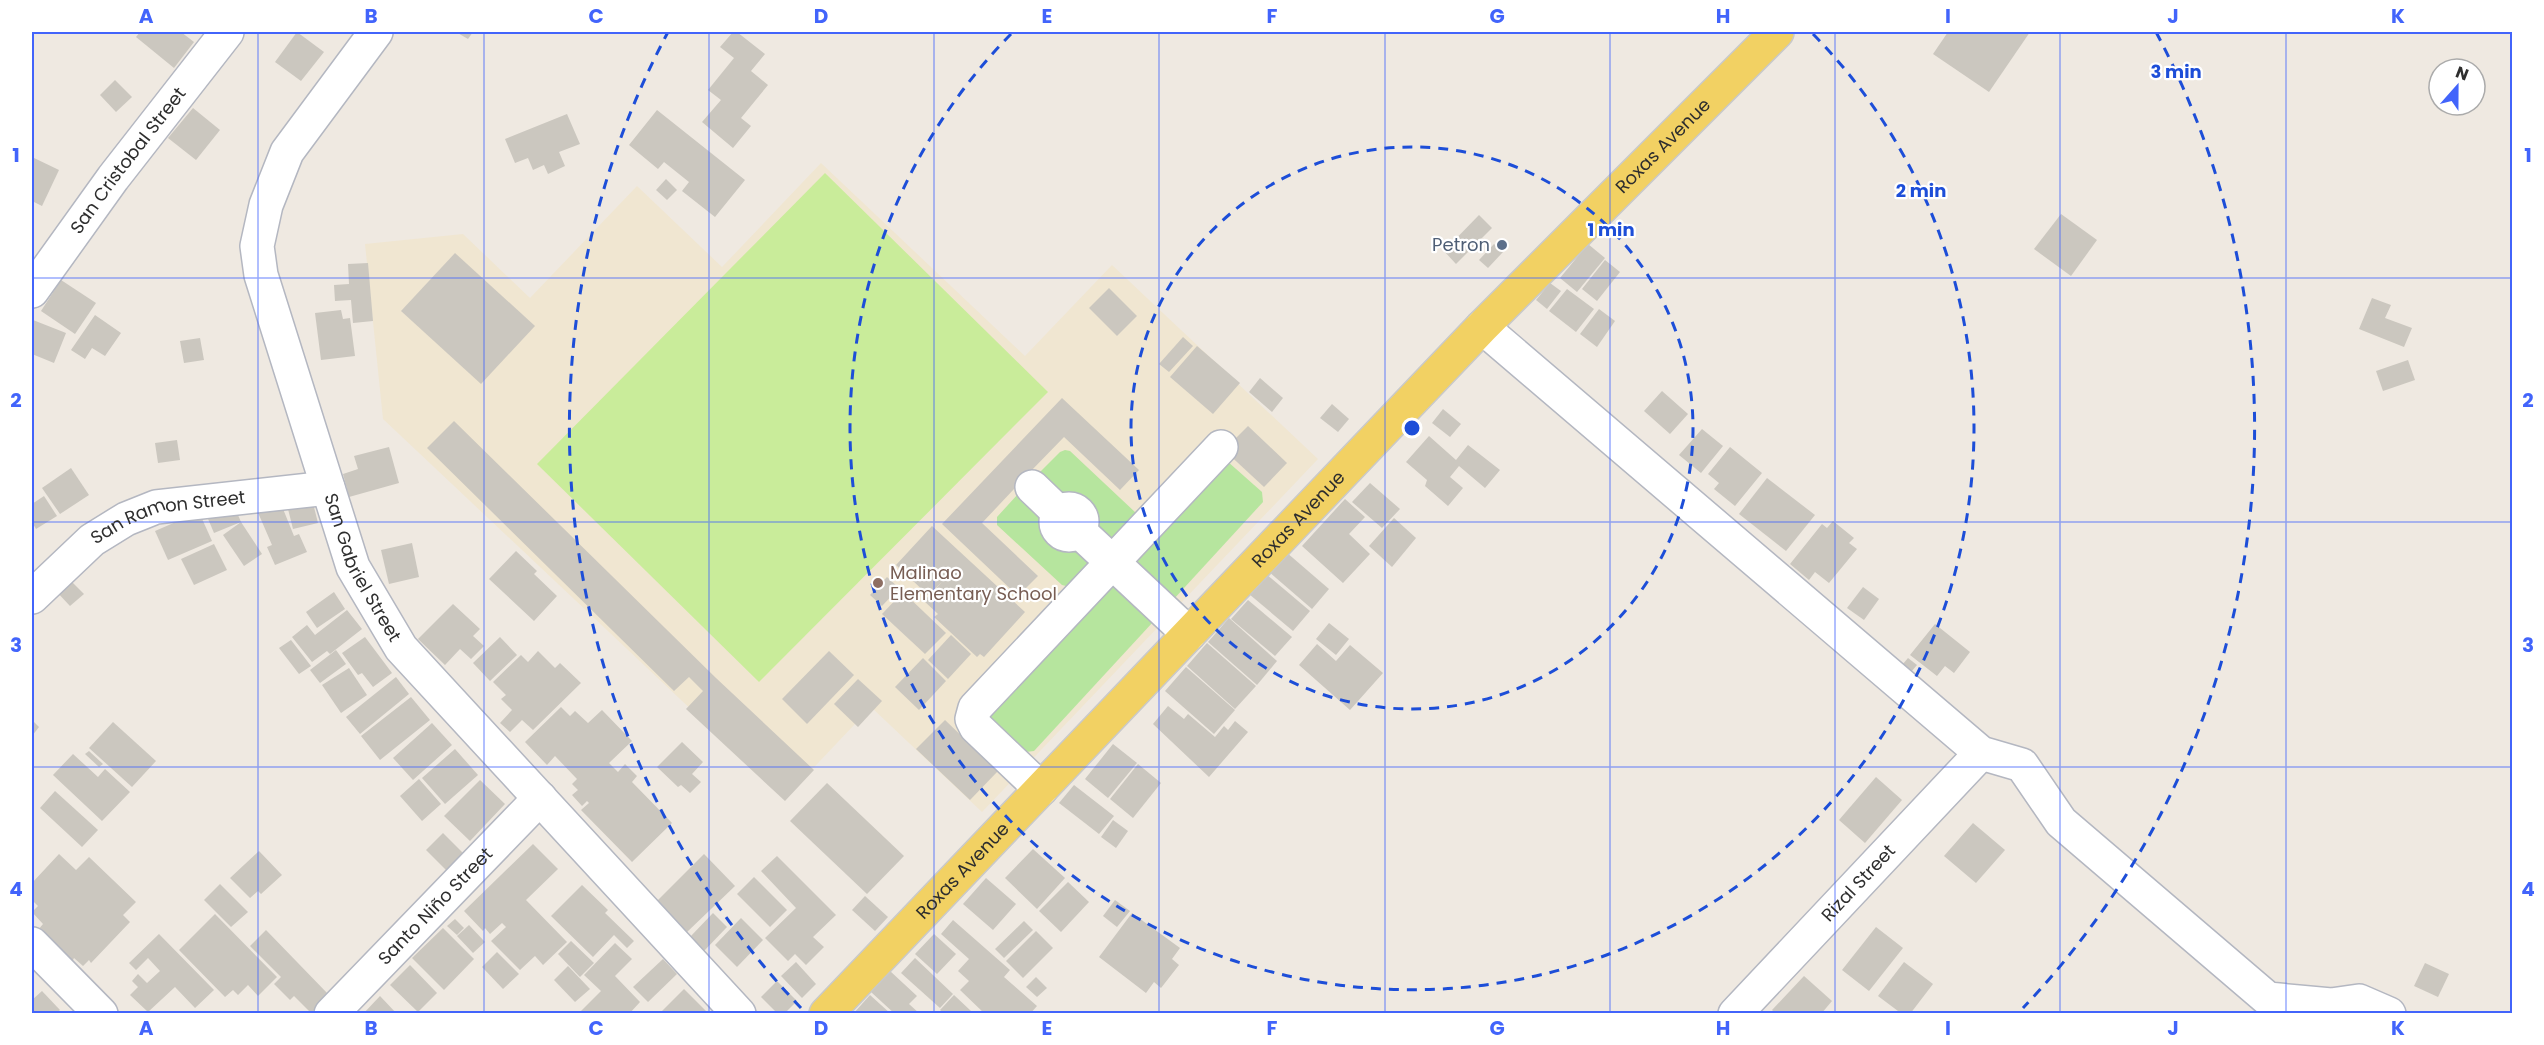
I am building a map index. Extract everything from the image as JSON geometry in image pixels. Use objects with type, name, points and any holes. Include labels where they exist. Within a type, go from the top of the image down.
[{"type":"main road","name":"Roxas Avenue","points":[[826,1014],[1482,327],[1777,32]]},
{"type":"street","name":"San Cristobal Street","points":[[32,291],[113,178],[227,32]]},
{"type":"street","name":"San Gabriel Street","points":[[376,32],[287,152],[266,205],[257,246],[261,275],[353,567],[401,648],[739,1014]]},
{"type":"street","points":[[1482,327],[1981,753],[2022,765],[2061,822],[2268,999],[2331,1005],[2359,1001],[2389,1014]]},
{"type":"street","points":[[1041,789],[976,727],[972,719],[974,711],[1221,447]]},
{"type":"street","points":[[1032,487],[1189,634]]},
{"type":"street","name":"San Ramon Street","points":[[32,597],[92,540],[126,519],[156,507],[328,488]]},
{"type":"street","name":"Rizal Street","points":[[1735,1014],[1981,753]]},
{"type":"street","name":"Santo Niño Street","points":[[331,1014],[540,798]]},
{"type":"street","points":[[32,944],[101,1014]]},
{"type":"shaded area","name":"Malinao Elementary School","points":[[821,163],[1025,356],[1112,265],[1318,459],[982,812],[871,707],[785,798],[383,419],[365,244],[463,234],[530,298],[637,186],[722,267]]},
{"type":"green space","points":[[825,173],[1048,392],[759,682],[537,464]]},
{"type":"green space","points":[[1070,451],[1136,513],[1114,543],[1090,520],[1083,507],[1070,501],[1038,474],[1060,452]]},
{"type":"green space","points":[[1227,461],[1262,492],[1263,502],[1173,600],[1130,561]]},
{"type":"green space","points":[[1018,494],[1047,521],[1050,532],[1055,538],[1094,559],[1070,587],[1062,585],[997,525],[997,517]]},
{"type":"green space","points":[[1111,582],[1153,622],[1034,751],[1026,752],[989,718],[990,712]]},
{"type":"building","points":[[140,32],[181,32],[194,42],[174,68],[136,37]]},
{"type":"building","points":[[297,32],[324,52],[301,81],[275,62]]},
{"type":"building","points":[[456,32],[473,32],[468,39]]},
{"type":"building","points":[[733,32],[737,32],[765,54],[751,71],[768,85],[741,118],[751,126],[733,148],[702,122],[721,100],[708,90],[734,58],[720,47]]},
{"type":"building","points":[[1948,32],[2030,32],[1989,92],[1933,54]]},
{"type":"building","points":[[115,80],[132,97],[116,112],[100,95]]},
{"type":"building","points":[[193,108],[220,130],[196,160],[168,138]]},
{"type":"building","points":[[657,110],[745,180],[715,217],[682,191],[689,182],[664,162],[658,169],[629,145]]},
{"type":"building","points":[[567,114],[580,144],[559,152],[565,166],[548,174],[544,165],[533,170],[528,158],[515,163],[505,139]]},
{"type":"building","points":[[32,157],[59,170],[42,206],[32,201]]},
{"type":"building","points":[[666,179],[677,190],[667,200],[656,190]]},
{"type":"building","points":[[2061,214],[2097,240],[2071,276],[2034,249]]},
{"type":"building","points":[[1479,215],[1492,228],[1456,264],[1444,251]]},
{"type":"building","points":[[1494,244],[1503,252],[1488,268],[1479,260]]},
{"type":"building","points":[[1588,244],[1605,258],[1577,292],[1560,278]]},
{"type":"building","points":[[455,253],[535,326],[481,384],[401,311]]},
{"type":"building","points":[[1605,260],[1620,272],[1597,301],[1582,289]]},
{"type":"building","points":[[368,263],[373,321],[353,323],[351,300],[335,301],[334,285],[349,284],[348,264]]},
{"type":"building","points":[[61,280],[96,303],[75,334],[41,311]]},
{"type":"building","points":[[1550,283],[1561,291],[1547,309],[1536,300]]},
{"type":"building","points":[[1109,288],[1137,316],[1117,336],[1089,308]]},
{"type":"building","points":[[1567,289],[1594,309],[1576,332],[1549,311]]},
{"type":"building","points":[[2372,298],[2391,305],[2385,318],[2412,328],[2404,347],[2359,329]]},
{"type":"building","points":[[1599,309],[1615,321],[1597,347],[1580,334]]},
{"type":"building","points":[[341,310],[343,319],[350,318],[355,356],[321,360],[315,313]]},
{"type":"building","points":[[95,315],[121,333],[105,356],[92,348],[85,359],[71,350]]},
{"type":"building","points":[[33,320],[66,333],[54,363],[32,354]]},
{"type":"building","points":[[1183,337],[1193,346],[1169,372],[1159,364]]},
{"type":"building","points":[[200,338],[204,360],[184,363],[180,341]]},
{"type":"building","points":[[1197,346],[1240,383],[1213,414],[1170,377]]},
{"type":"building","points":[[2408,360],[2415,380],[2383,391],[2376,371]]},
{"type":"building","points":[[1260,378],[1283,398],[1272,412],[1249,392]]},
{"type":"building","points":[[1662,391],[1688,414],[1670,434],[1644,411]]},
{"type":"building","points":[[1062,398],[1139,470],[1120,490],[1064,437],[1030,472],[982,523],[1038,576],[1018,596],[942,524]]},
{"type":"building","points":[[1332,404],[1349,419],[1338,432],[1320,418]]},
{"type":"building","points":[[1443,409],[1461,424],[1450,437],[1432,423]]},
{"type":"building","points":[[454,421],[716,678],[814,770],[785,801],[686,709],[703,691],[689,677],[674,691],[427,448]]},
{"type":"building","points":[[1248,426],[1287,463],[1264,487],[1224,450]]},
{"type":"building","points":[[1702,429],[1723,446],[1701,473],[1679,455]]},
{"type":"building","points":[[1429,436],[1456,460],[1468,445],[1500,470],[1485,488],[1459,466],[1450,477],[1463,488],[1448,506],[1425,486],[1427,480],[1406,462]]},
{"type":"building","points":[[177,440],[180,460],[158,463],[155,443]]},
{"type":"building","points":[[389,447],[399,483],[349,497],[343,474],[358,469],[354,456]]},
{"type":"building","points":[[1730,447],[1762,473],[1735,506],[1714,489],[1719,483],[1708,474]]},
{"type":"building","points":[[71,468],[89,495],[60,514],[42,488]]},
{"type":"building","points":[[1767,478],[1815,515],[1786,551],[1739,514]]},
{"type":"building","points":[[1370,483],[1400,509],[1382,528],[1352,502]]},
{"type":"building","points":[[311,495],[318,523],[293,529],[286,501]]},
{"type":"building","points":[[44,496],[57,516],[36,529],[32,522],[32,504]]},
{"type":"building","points":[[279,499],[294,536],[299,534],[307,552],[275,565],[267,547],[272,545],[256,508]]},
{"type":"building","points":[[1345,499],[1365,517],[1349,534],[1370,554],[1343,583],[1302,546]]},
{"type":"building","points":[[233,503],[241,522],[214,533],[206,514]]},
{"type":"building","points":[[199,512],[212,541],[168,560],[155,531]]},
{"type":"building","points":[[1394,518],[1416,538],[1392,567],[1369,546]]},
{"type":"building","points":[[1833,521],[1854,538],[1849,543],[1857,549],[1829,583],[1815,572],[1809,580],[1790,564],[1822,524],[1827,528]]},
{"type":"building","points":[[241,522],[262,554],[244,566],[223,535]]},
{"type":"building","points":[[932,526],[1025,612],[984,657],[980,654],[977,657],[934,617],[938,614],[924,601],[942,582],[928,595],[896,565]]},
{"type":"building","points":[[412,543],[419,577],[389,584],[381,550]]},
{"type":"building","points":[[214,544],[227,570],[194,585],[181,559]]},
{"type":"building","points":[[516,551],[537,571],[534,574],[557,596],[534,621],[489,579]]},
{"type":"building","points":[[1286,552],[1329,589],[1312,609],[1269,572]]},
{"type":"building","points":[[1266,574],[1310,611],[1293,631],[1249,594]]},
{"type":"building","points":[[887,577],[899,588],[882,606],[870,595]]},
{"type":"building","points":[[68,578],[84,594],[70,606],[55,590]]},
{"type":"building","points":[[1863,587],[1879,599],[1864,620],[1847,608]]},
{"type":"building","points":[[334,592],[345,609],[317,628],[306,612]]},
{"type":"building","points":[[903,592],[946,633],[925,654],[882,614]]},
{"type":"building","points":[[1248,600],[1292,637],[1275,656],[1231,619]]},
{"type":"building","points":[[453,604],[480,629],[473,636],[484,646],[471,659],[460,649],[445,665],[418,639]]},
{"type":"building","points":[[347,610],[362,629],[330,654],[327,651],[312,662],[292,637],[307,625],[315,635]]},
{"type":"building","points":[[1229,618],[1277,661],[1257,685],[1208,642]]},
{"type":"building","points":[[1329,623],[1349,639],[1336,655],[1316,639]]},
{"type":"building","points":[[1935,624],[1970,652],[1954,673],[1945,666],[1937,676],[1910,655]]},
{"type":"building","points":[[951,635],[971,654],[948,679],[928,660]]},
{"type":"building","points":[[365,637],[392,673],[373,687],[362,673],[358,675],[342,653]]},
{"type":"building","points":[[500,637],[517,655],[490,681],[473,663]]},
{"type":"building","points":[[291,640],[311,666],[299,674],[279,648]]},
{"type":"building","points":[[1207,643],[1256,686],[1235,709],[1187,666]]},
{"type":"building","points":[[1317,644],[1336,661],[1350,645],[1383,673],[1350,710],[1299,665]]},
{"type":"building","points":[[336,650],[346,664],[320,683],[310,670]]},
{"type":"building","points":[[538,651],[555,668],[560,663],[581,683],[533,730],[522,720],[510,732],[500,723],[512,710],[501,699],[506,695],[493,682],[521,655],[528,662]]},
{"type":"building","points":[[829,651],[854,675],[807,724],[782,699]]},
{"type":"building","points":[[923,658],[946,681],[919,710],[895,687]]},
{"type":"building","points":[[1908,658],[1917,665],[1906,678],[1897,671]]},
{"type":"building","points":[[1186,667],[1235,710],[1214,734],[1165,691]]},
{"type":"building","points":[[349,668],[367,695],[341,713],[322,685]]},
{"type":"building","points":[[396,677],[409,694],[360,734],[346,717]]},
{"type":"building","points":[[858,679],[882,701],[858,727],[834,704]]},
{"type":"building","points":[[411,697],[430,720],[380,760],[361,736]]},
{"type":"building","points":[[1168,706],[1184,719],[1188,714],[1215,737],[1224,726],[1228,730],[1235,721],[1248,732],[1209,777],[1153,724]]},
{"type":"building","points":[[561,707],[570,716],[575,711],[588,723],[602,710],[632,741],[609,763],[618,772],[625,764],[637,776],[632,782],[672,823],[632,862],[581,810],[589,803],[587,801],[582,806],[572,795],[578,790],[572,784],[577,779],[555,756],[547,765],[525,742]]},
{"type":"building","points":[[32,720],[39,727],[32,736]]},
{"type":"building","points":[[945,720],[998,771],[970,800],[916,749]]},
{"type":"building","points":[[113,722],[156,761],[132,787],[89,748]]},
{"type":"building","points":[[432,723],[452,745],[413,780],[393,758]]},
{"type":"building","points":[[682,742],[703,762],[692,774],[701,782],[690,793],[681,785],[678,787],[657,767]]},
{"type":"building","points":[[1113,744],[1137,763],[1108,798],[1085,779]]},
{"type":"building","points":[[455,749],[478,775],[445,804],[422,778]]},
{"type":"building","points":[[89,751],[103,764],[99,767],[85,754]]},
{"type":"building","points":[[73,754],[98,777],[105,769],[130,792],[102,821],[53,775]]},
{"type":"building","points":[[1138,764],[1161,783],[1133,818],[1110,799]]},
{"type":"building","points":[[1876,777],[1902,800],[1865,843],[1839,820]]},
{"type":"building","points":[[419,779],[441,804],[422,821],[400,796]]},
{"type":"building","points":[[480,780],[505,804],[470,841],[444,816]]},
{"type":"building","points":[[827,783],[904,856],[867,894],[790,821]]},
{"type":"building","points":[[1074,785],[1114,816],[1099,834],[1059,803]]},
{"type":"building","points":[[55,791],[98,830],[82,847],[40,808]]},
{"type":"building","points":[[1113,820],[1128,831],[1116,848],[1101,837]]},
{"type":"building","points":[[1973,823],[2005,850],[1976,883],[1944,856]]},
{"type":"building","points":[[443,833],[464,854],[447,871],[426,850]]},
{"type":"building","points":[[533,844],[558,869],[526,900],[567,942],[543,965],[535,956],[520,970],[491,941],[506,927],[502,923],[490,934],[485,928],[483,931],[464,911]]},
{"type":"building","points":[[1033,849],[1065,878],[1037,909],[1005,878]]},
{"type":"building","points":[[259,851],[282,875],[261,894],[258,891],[250,898],[230,878]]},
{"type":"building","points":[[59,854],[76,870],[89,857],[136,902],[123,915],[130,922],[91,963],[89,960],[83,966],[74,958],[72,962],[38,930],[43,924],[32,912],[38,906],[32,900],[32,883]]},
{"type":"building","points":[[704,854],[735,886],[686,933],[656,902]]},
{"type":"building","points":[[777,856],[836,915],[813,937],[824,947],[806,965],[795,954],[788,961],[765,938],[796,908],[761,871]]},
{"type":"building","points":[[754,877],[787,910],[770,927],[737,894]]},
{"type":"building","points":[[986,878],[1016,904],[993,930],[963,904]]},
{"type":"building","points":[[1068,882],[1089,902],[1061,932],[1039,911]]},
{"type":"building","points":[[220,884],[248,912],[231,927],[204,900]]},
{"type":"building","points":[[582,885],[608,910],[605,913],[634,941],[627,948],[614,935],[593,957],[551,916]]},
{"type":"building","points":[[865,896],[888,917],[875,931],[852,910]]},
{"type":"building","points":[[1115,900],[1130,911],[1117,927],[1103,916]]},
{"type":"building","points":[[713,913],[727,927],[704,951],[690,937]]},
{"type":"building","points":[[1132,913],[1180,948],[1172,959],[1179,965],[1161,988],[1154,982],[1146,993],[1099,957]]},
{"type":"building","points":[[215,914],[277,977],[258,996],[248,985],[238,995],[233,990],[225,997],[179,950]]},
{"type":"building","points":[[741,918],[763,940],[737,967],[715,945]]},
{"type":"building","points":[[455,919],[464,928],[457,935],[447,926]]},
{"type":"building","points":[[953,920],[1010,970],[1004,977],[1037,1006],[1030,1014],[985,1014],[960,990],[969,981],[958,971],[969,959],[941,934]]},
{"type":"building","points":[[1024,921],[1033,930],[1004,958],[995,949]]},
{"type":"building","points":[[469,925],[485,942],[473,953],[457,936]]},
{"type":"building","points":[[1876,927],[1903,948],[1869,991],[1842,970]]},
{"type":"building","points":[[443,928],[474,959],[444,990],[412,958]]},
{"type":"building","points":[[266,930],[329,995],[311,1013],[294,996],[290,1000],[274,984],[281,977],[250,946]]},
{"type":"building","points":[[1036,931],[1053,948],[1023,978],[1006,961]]},
{"type":"building","points":[[159,934],[214,990],[195,1008],[175,987],[148,1012],[130,995],[138,987],[132,981],[138,974],[147,983],[160,971],[148,958],[136,970],[129,963]]},
{"type":"building","points":[[934,934],[956,954],[937,974],[915,954]]},
{"type":"building","points":[[571,941],[594,963],[580,977],[558,954]]},
{"type":"building","points":[[615,943],[632,959],[615,976],[640,1002],[629,1014],[578,1014],[601,991],[584,975]]},
{"type":"building","points":[[497,952],[519,974],[503,989],[482,967]]},
{"type":"building","points":[[915,958],[953,994],[940,1008],[901,973]]},
{"type":"building","points":[[663,959],[677,974],[648,1002],[633,987]]},
{"type":"building","points":[[796,962],[816,984],[802,998],[781,976]]},
{"type":"building","points":[[1904,962],[1933,984],[1910,1014],[1902,1014],[1878,996]]},
{"type":"building","points":[[2425,963],[2449,974],[2438,997],[2414,986]]},
{"type":"building","points":[[410,965],[437,993],[418,1012],[390,985]]},
{"type":"building","points":[[568,966],[590,989],[575,1002],[554,980]]},
{"type":"building","points":[[890,971],[917,996],[909,1004],[920,1014],[895,1014],[871,992]]},
{"type":"building","points":[[1804,976],[1832,1001],[1821,1014],[1776,1014],[1772,1010]]},
{"type":"building","points":[[1036,977],[1047,988],[1037,997],[1026,987]]},
{"type":"building","points":[[777,981],[797,1001],[784,1014],[778,1014],[761,997]]},
{"type":"building","points":[[684,989],[709,1014],[659,1014]]},
{"type":"building","points":[[42,991],[60,1010],[56,1014],[32,1014],[32,1000]]},
{"type":"building","points":[[870,995],[891,1014],[853,1014]]},
{"type":"building","points":[[954,995],[971,1011],[968,1014],[945,1014],[940,1010]]},
{"type":"building","points":[[380,996],[397,1014],[363,1014]]},
{"type":"place","name":"Petron","points":[[1502,245]]},
{"type":"place","name":"Malinao Elementary School","points":[[878,583]]}]
